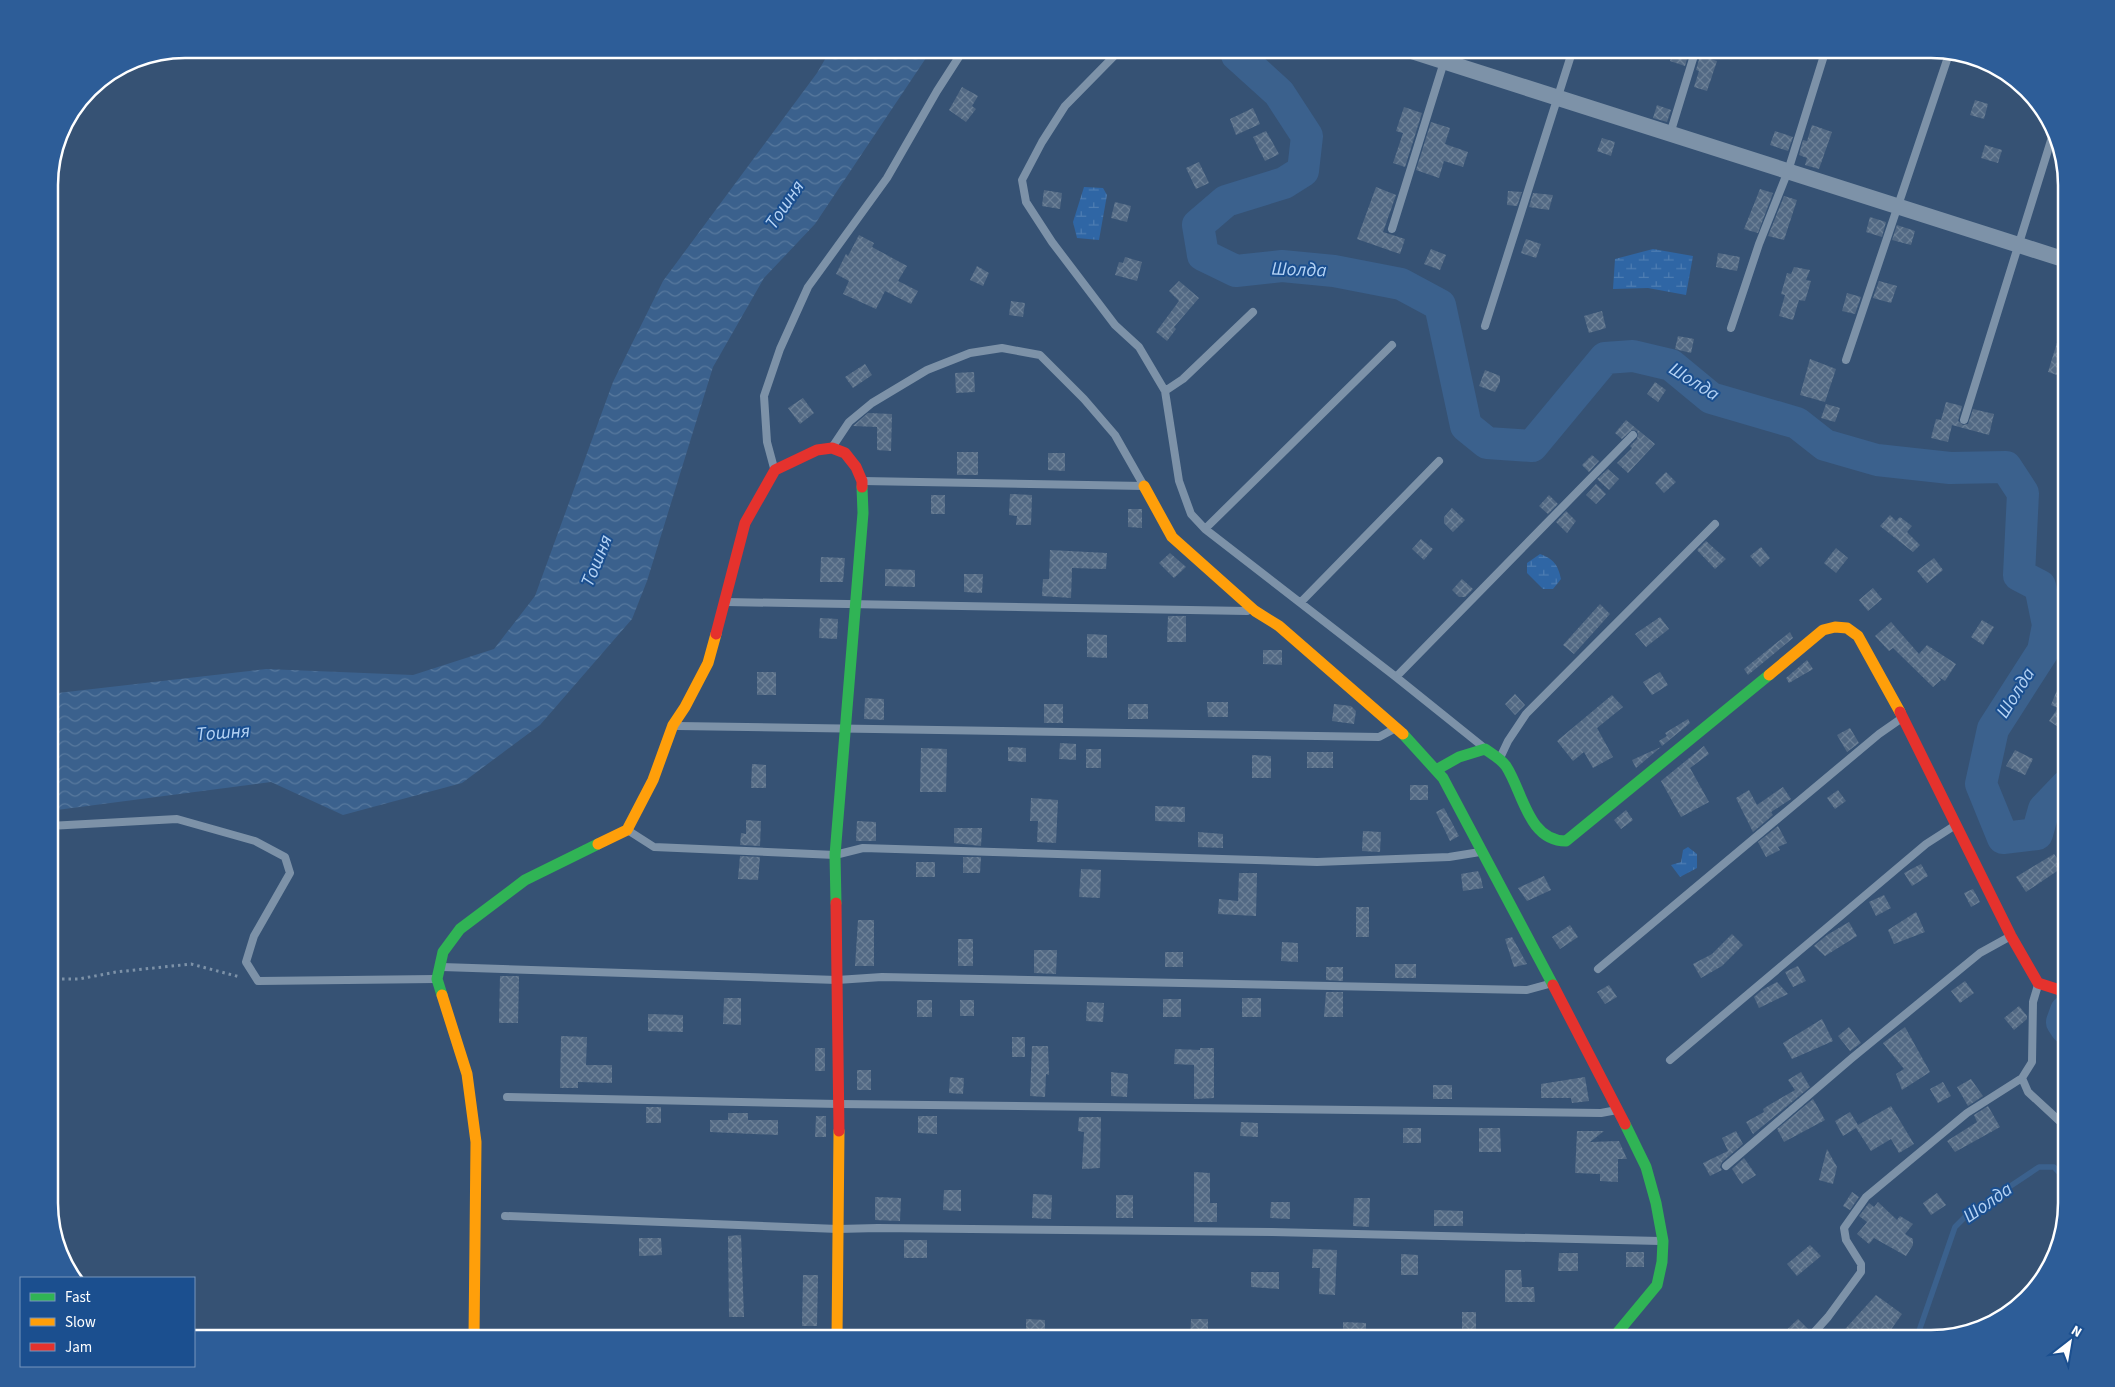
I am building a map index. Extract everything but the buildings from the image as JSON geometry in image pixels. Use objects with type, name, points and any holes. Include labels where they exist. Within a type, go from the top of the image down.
[{"type":"street","points":[[1455,58],[1558,98],[2058,258]]},
{"type":"street","points":[[474,1330],[476,1142],[467,1074],[437,979],[443,952],[460,929],[525,880],[627,830],[653,780],[673,726],[686,707],[708,663],[745,523],[775,470],[816,450],[832,448],[844,453],[856,467],[862,481],[863,512],[835,856],[839,1104],[837,1330]]},
{"type":"street","points":[[1144,486],[1172,537],[1255,611],[1280,626],[1396,728],[1418,749],[1443,778],[1480,852],[1619,1110],[1646,1167],[1656,1203],[1662,1241],[1662,1262],[1657,1285],[1620,1330]]},
{"type":"street","points":[[1436,770],[1459,757],[1485,748],[1505,764],[1532,820],[1543,833],[1553,840],[1566,841],[1580,832],[1824,630],[1835,627],[1846,628],[1858,636],[1903,717],[2011,936],[2038,983],[2058,990]]},
{"type":"lane","points":[[775,470],[767,442],[764,396],[780,349],[808,287],[887,178],[958,58]]},
{"type":"lane","points":[[1112,58],[1065,106],[1042,142],[1022,180],[1026,202],[1047,234],[1115,324],[1139,348],[1165,391],[1178,481],[1191,514],[1205,529],[1396,676],[1485,748]]},
{"type":"lane","points":[[1392,229],[1446,58]]},
{"type":"lane","points":[[1485,326],[1570,58]]},
{"type":"lane","points":[[1670,134],[1693,58]]},
{"type":"lane","points":[[1731,328],[1759,244],[1788,172],[1823,58]]},
{"type":"lane","points":[[1846,360],[1947,59]]},
{"type":"lane","points":[[1964,420],[2050,142]]},
{"type":"lane","points":[[1165,391],[1182,379],[1253,312]]},
{"type":"lane","points":[[1205,529],[1392,345]]},
{"type":"lane","points":[[832,448],[848,422],[854,417],[872,403],[927,370],[970,353],[1002,348],[1040,356],[1084,400],[1115,435],[1144,486]]},
{"type":"lane","points":[[1396,676],[1633,435]]},
{"type":"lane","points":[[1301,602],[1438,462]]},
{"type":"lane","points":[[862,481],[1144,486]]},
{"type":"lane","points":[[1499,760],[1508,741],[1526,714],[1715,524]]},
{"type":"lane","points":[[724,602],[1255,611]]},
{"type":"lane","points":[[1598,969],[1879,734],[1903,717]]},
{"type":"lane","points":[[673,726],[1379,737],[1396,728]]},
{"type":"lane","points":[[58,826],[177,819],[255,841],[285,857],[290,873],[254,936],[246,962],[258,981],[437,979]]},
{"type":"lane","points":[[1670,1060],[1926,844],[1957,824]]},
{"type":"lane","points":[[627,830],[654,847],[835,856],[863,848],[1317,862],[1449,857],[1480,852]]},
{"type":"lane","points":[[1726,1166],[1852,1058],[1980,953],[2011,936]]},
{"type":"lane","points":[[440,967],[837,980],[882,977],[1527,990],[1552,984]]},
{"type":"lane","points":[[1816,1330],[1861,1272],[1861,1264],[1846,1240],[1844,1228],[1866,1197],[1967,1113],[2022,1078],[2032,1062],[2033,1002],[2038,983]]},
{"type":"lane","points":[[2022,1078],[2028,1092],[2058,1120]]},
{"type":"lane","points":[[507,1097],[839,1104],[1600,1113],[1619,1110]]},
{"type":"lane","points":[[504,1216],[838,1229],[1272,1232],[1662,1241]]},
{"type":"path","points":[[58,979],[79,979],[116,972],[191,964],[258,981]]},
{"type":"green space","points":[[1084,187],[1103,188],[1107,195],[1099,240],[1077,238],[1073,222]]},
{"type":"green space","points":[[1653,249],[1693,256],[1686,295],[1648,288],[1613,289],[1615,259]]},
{"type":"green space","points":[[1540,554],[1552,560],[1558,570],[1561,579],[1553,589],[1543,589],[1527,573],[1527,563]]},
{"type":"green space","points":[[1688,847],[1697,854],[1697,868],[1680,877],[1671,865],[1681,862],[1683,850]]},
{"type":"water","name":"Тошня","points":[[826,58],[926,58],[815,224],[764,278],[713,367],[647,581],[632,619],[540,725],[462,783],[343,815],[271,782],[58,810],[58,693],[266,669],[413,675],[494,649],[535,596],[613,382],[663,281],[817,73]]},
{"type":"waterway","name":"Шолда","points":[[1240,58],[1279,93],[1307,136],[1303,171],[1284,183],[1226,201],[1198,225],[1203,255],[1236,271],[1282,266],[1334,271],[1401,284],[1440,305],[1466,426],[1487,443],[1532,446],[1605,358],[1633,356],[1671,365],[1711,398],[1797,423],[1825,445],[1877,460],[1950,468],[2006,467],[2023,493],[2019,575],[2040,586],[2048,625],[2043,651],[1993,729],[1981,784],[2003,838],[2037,834],[2044,809],[2058,794]]},
{"type":"waterway","name":"Шолда","points":[[1919,1330],[1955,1227],[1967,1215],[2039,1167],[2054,1167],[2058,1172]]},
{"type":"traffic: fast","points":[[836,903],[835,855],[863,513],[862,487]]},
{"type":"traffic: fast","points":[[1436,770],[1459,757],[1485,749],[1506,766],[1535,824],[1543,833],[1553,839],[1566,841],[1769,675]]},
{"type":"traffic: fast","points":[[1403,734],[1443,778],[1553,985]]},
{"type":"traffic: fast","points":[[442,995],[437,979],[443,952],[460,929],[525,880],[598,844]]},
{"type":"traffic: fast","points":[[1620,1330],[1657,1285],[1662,1262],[1663,1241],[1656,1203],[1646,1167],[1625,1124]]},
{"type":"traffic: slow","points":[[1144,486],[1172,537],[1255,611],[1279,626],[1403,734]]},
{"type":"traffic: slow","points":[[1769,675],[1823,630],[1835,627],[1847,628],[1858,636],[1900,712]]},
{"type":"traffic: slow","points":[[598,844],[627,830],[653,780],[673,725],[685,707],[708,663],[716,634]]},
{"type":"traffic: slow","points":[[442,995],[467,1074],[476,1142],[474,1330]]},
{"type":"traffic: slow","points":[[837,1330],[839,1131]]},
{"type":"traffic: jam","points":[[716,634],[745,523],[775,470],[817,450],[832,448],[845,453],[856,467],[862,481],[862,487]]},
{"type":"traffic: jam","points":[[1900,712],[2011,936],[2038,983],[2058,989]]},
{"type":"traffic: jam","points":[[836,903],[839,1131]]},
{"type":"traffic: jam","points":[[1553,985],[1625,1124]]}]
